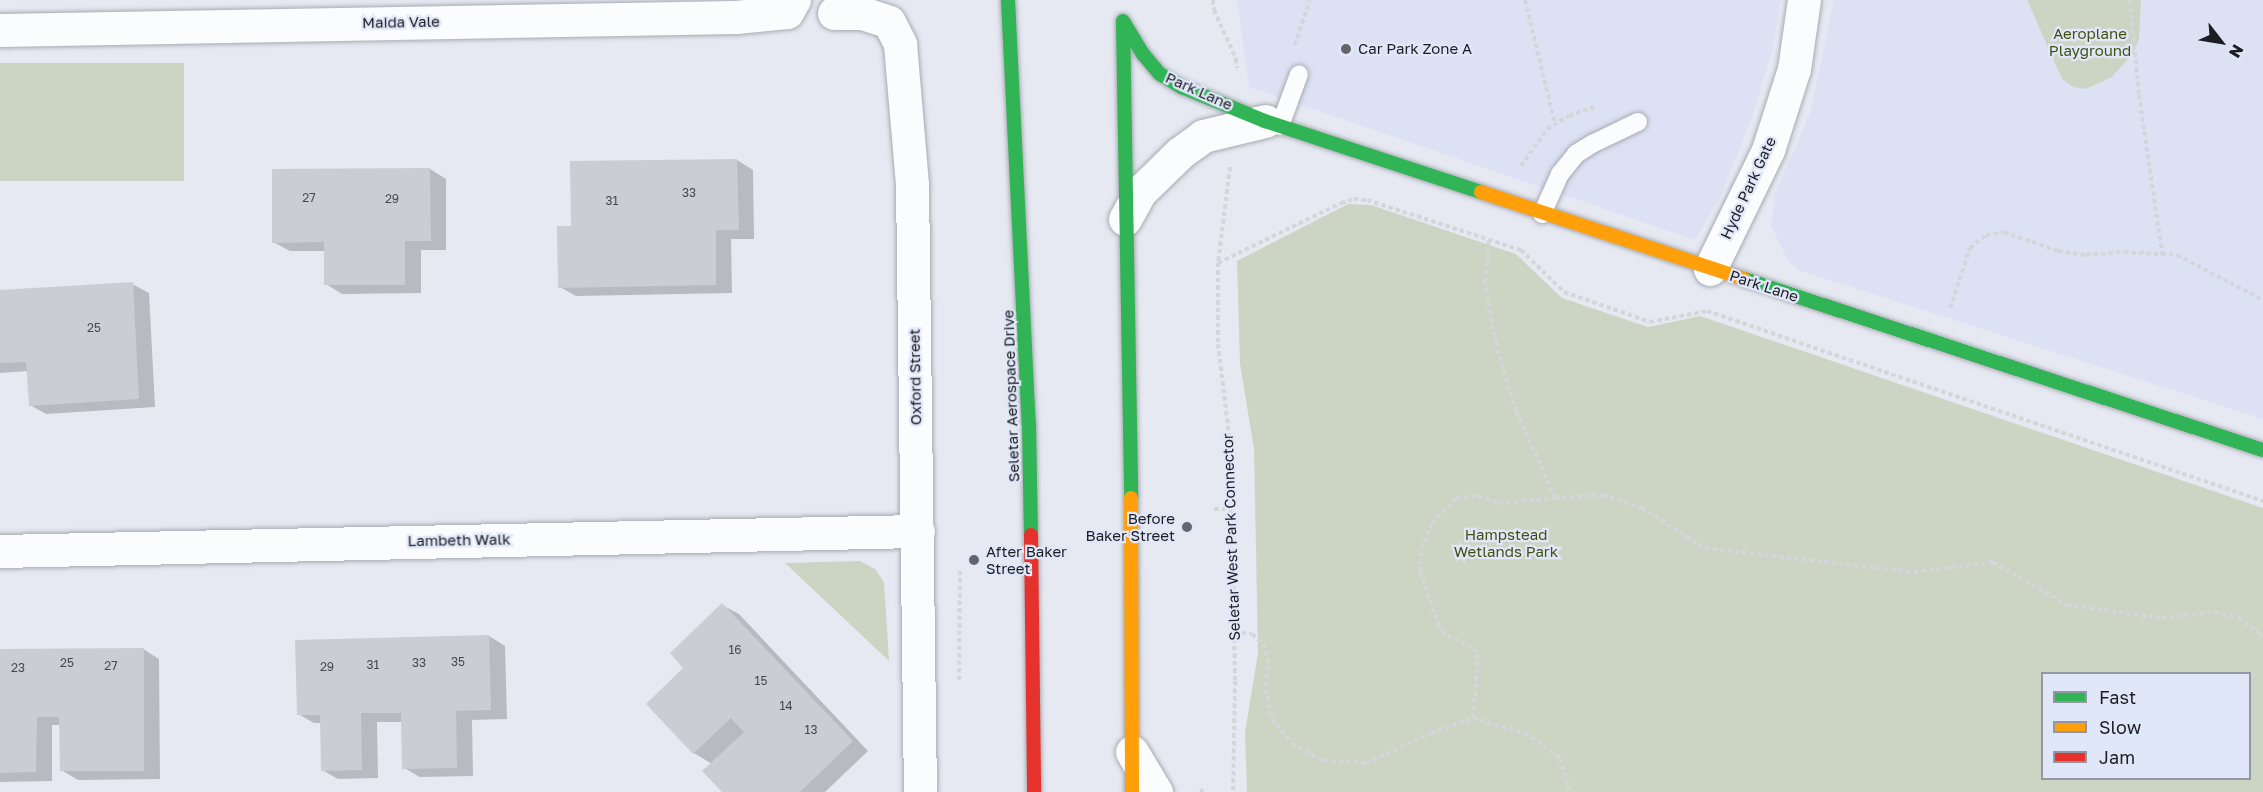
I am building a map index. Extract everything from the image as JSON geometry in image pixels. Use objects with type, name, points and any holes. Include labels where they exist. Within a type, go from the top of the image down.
[{"type":"street","name":"Maida Vale","points":[[0,30],[144,14],[736,17],[787,12],[794,0]]},
{"type":"street","name":"Seletar Aerospace Drive","points":[[1008,0],[1029,424],[1034,792]]},
{"type":"street","name":"Hyde Park Gate","points":[[1710,269],[1768,150],[1794,69],[1804,0]]},
{"type":"street","name":"Oxford Street","points":[[834,13],[862,13],[889,22],[900,44],[912,184],[920,792]]},
{"type":"street","name":"Park Lane","points":[[1125,219],[1123,16],[1143,54],[1160,74],[1182,87],[1255,121],[2263,450]]},
{"type":"street","name":"Park Lane","points":[[1125,219],[1140,192],[1180,153],[1203,136],[1255,121]]},
{"type":"street","points":[[1125,219],[1131,385],[1132,792]]},
{"type":"street","name":"Lambeth Walk","points":[[0,551],[918,531]]},
{"type":"street","points":[[1132,752],[1156,792]]},
{"type":"lane","points":[[1255,121],[1299,74]]},
{"type":"lane","points":[[1542,214],[1560,174],[1576,154],[1638,122]]},
{"type":"path","name":"Seletar West Park Connector","points":[[1213,0],[1214,10],[1236,59],[1255,121],[1218,263],[1218,344],[1231,451],[1234,633],[1233,792]]},
{"type":"path","points":[[1526,0],[1556,124]]},
{"type":"path","points":[[2130,0],[2139,95],[2162,253]]},
{"type":"path","points":[[1218,263],[1354,199],[1367,200],[1521,250],[1564,292],[1639,318],[1650,321],[1707,312],[2263,501]]},
{"type":"path","points":[[1503,201],[1489,239],[1485,282],[1496,344],[1516,411],[1555,498]]},
{"type":"path","points":[[1939,343],[1970,248],[1986,236],[2004,232],[2058,251],[2086,255],[2124,252],[2177,255],[2263,300]]},
{"type":"path","points":[[1473,718],[1478,659],[1476,652],[1472,647],[1444,634],[1439,626],[1420,571],[1422,549],[1432,523],[1456,498],[1478,496],[1499,503],[1603,495],[1642,508],[1705,548],[1914,572],[1993,562],[2067,605],[2162,618],[2215,612],[2239,618],[2259,633],[2263,640]]},
{"type":"path","points":[[1214,509],[1232,509]]},
{"type":"path","points":[[1234,633],[1252,634],[1263,644],[1268,658],[1266,689],[1272,719],[1292,744],[1324,761],[1366,762],[1431,733],[1473,718],[1525,733],[1560,758],[1570,792]]},
{"type":"shaded area","points":[[1237,0],[1781,0],[1773,47],[1753,115],[1721,196],[1695,240],[1249,87]]},
{"type":"shaded area","points":[[1834,0],[2263,0],[2263,419],[1798,270],[1787,259],[1771,225],[1775,194],[1810,113]]},
{"type":"green space","name":"Aeroplane Playground","points":[[2027,0],[2141,0],[2139,39],[2133,53],[2112,77],[2086,89],[2073,87],[2062,79]]},
{"type":"green space","points":[[0,63],[184,63],[184,181],[0,181]]},
{"type":"green space","name":"Hampstead Wetlands Park","points":[[1348,204],[1371,205],[1516,254],[1562,298],[1648,327],[1700,316],[2263,508],[2263,792],[1247,792],[1245,732],[1258,653],[1254,449],[1240,364],[1237,261]]},
{"type":"green space","points":[[860,561],[875,569],[884,582],[889,661],[785,563]]},
{"type":"building","points":[[737,159],[739,230],[716,230],[716,285],[558,288],[557,226],[571,226],[570,161]]},
{"type":"building","points":[[430,168],[431,241],[405,241],[405,285],[324,285],[324,242],[272,243],[272,169]]},
{"type":"building","points":[[133,282],[139,399],[29,406],[26,362],[0,363],[0,290]]},
{"type":"building","points":[[722,603],[853,741],[800,792],[722,792],[702,771],[744,732],[731,718],[693,754],[646,704],[683,668],[670,653]]},
{"type":"building","points":[[489,635],[491,710],[456,711],[457,768],[402,769],[401,713],[361,713],[362,770],[321,771],[320,715],[297,715],[295,640]]},
{"type":"building","points":[[144,648],[144,771],[60,771],[59,717],[37,717],[36,772],[0,773],[0,649]]},
{"type":"traffic: fast","points":[[1008,0],[1029,424],[1031,535]]},
{"type":"traffic: fast","points":[[1123,21],[1143,54],[1160,74],[1182,87],[1265,121],[1481,192]]},
{"type":"traffic: fast","points":[[1123,23],[1131,498]]},
{"type":"traffic: fast","points":[[1744,279],[2263,450]]},
{"type":"traffic: slow","points":[[1481,192],[1744,279]]},
{"type":"traffic: slow","points":[[1131,498],[1132,792]]},
{"type":"traffic: jam","points":[[1031,535],[1034,792]]},
{"type":"place","name":"Car Park Zone A","points":[[1346,49]]},
{"type":"place","name":"Before Baker Street","points":[[1187,527]]},
{"type":"place","name":"After Baker Street","points":[[974,560]]}]
